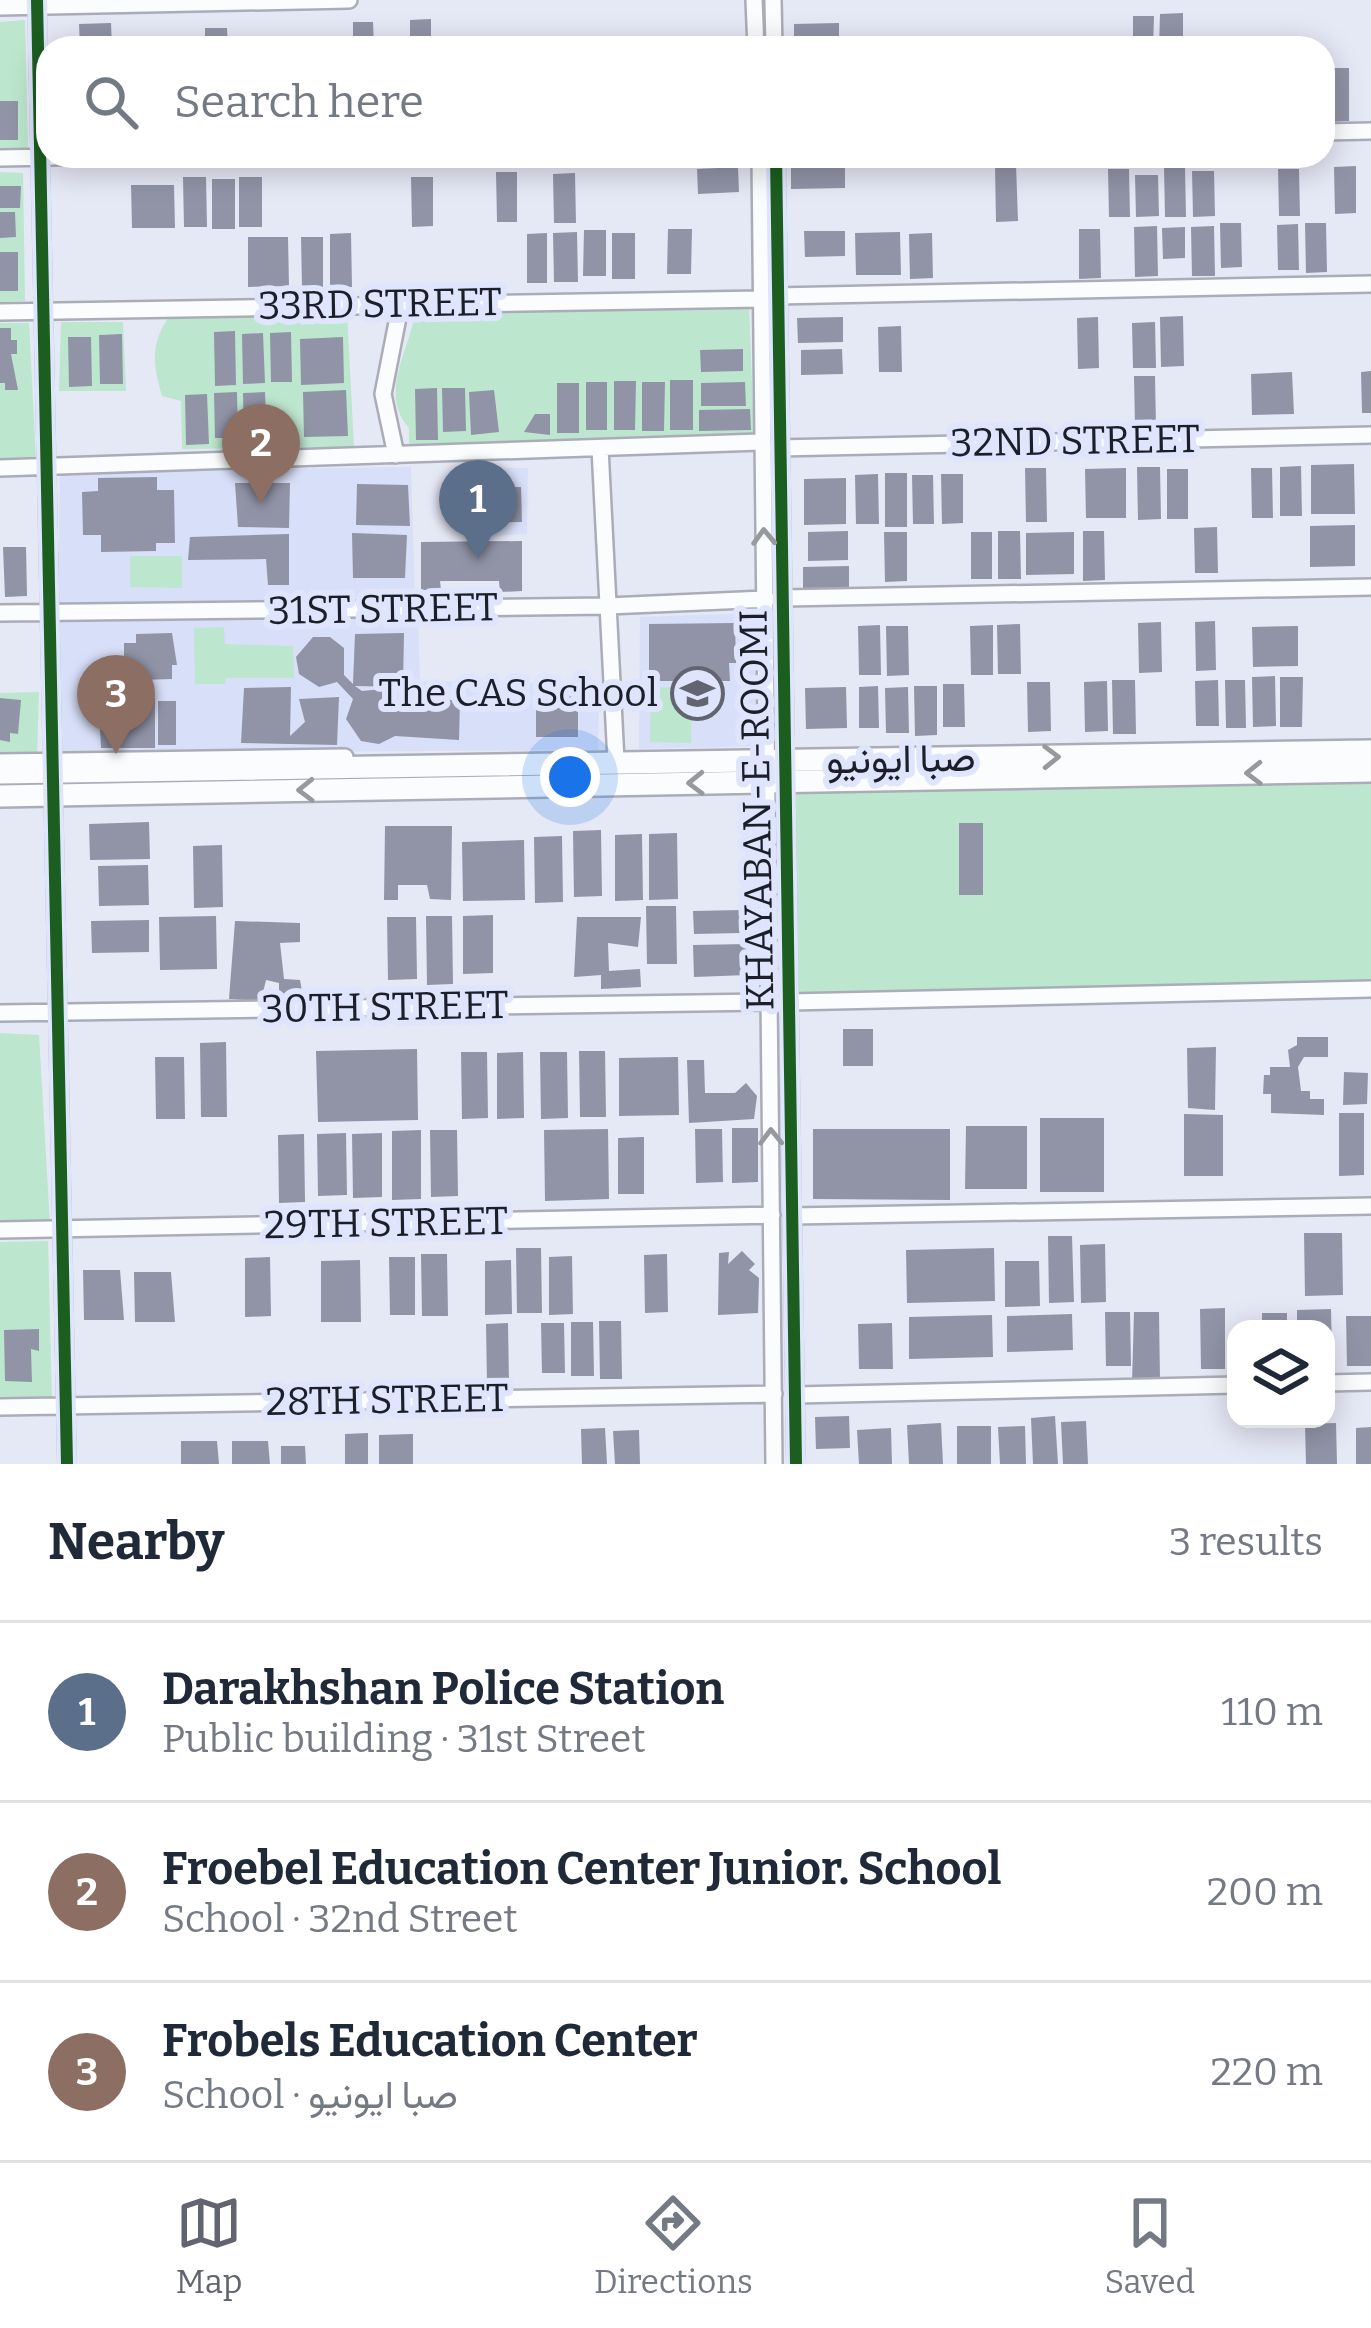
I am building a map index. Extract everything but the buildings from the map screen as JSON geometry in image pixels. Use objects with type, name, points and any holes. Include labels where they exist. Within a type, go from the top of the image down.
[{"type":"main road","name":"صبا ایونیو","points":[[0,796],[774,766],[1371,751]]},
{"type":"main road","name":"صبا ایونیو","points":[[0,772],[52,766],[616,758],[774,766],[1371,771]]},
{"type":"street","points":[[0,7],[349,0]]},
{"type":"street","points":[[754,0],[756,36]]},
{"type":"street","points":[[773,0],[774,36]]},
{"type":"street","points":[[37,3],[38,36]]},
{"type":"street","points":[[1335,132],[1371,131]]},
{"type":"street","points":[[0,158],[36,158]]},
{"type":"street","points":[[40,168],[67,1464]]},
{"type":"street","name":"KHAYABAN-E-ROOMI","points":[[762,168],[778,448],[769,1002],[774,1464]]},
{"type":"street","name":"KHAYABAN-E-ROOMI","points":[[768,216],[774,168]]},
{"type":"street","name":"33RD STREET","points":[[0,312],[1371,284]]},
{"type":"street","name":"KHAYABAN-E-ROOMI","points":[[769,298],[760,442],[775,598],[774,766],[789,1002],[796,1464]]},
{"type":"street","points":[[396,455],[383,394],[401,302]]},
{"type":"street","name":"32ND STREET","points":[[778,448],[1371,435]]},
{"type":"street","points":[[0,468],[760,442]]},
{"type":"street","points":[[600,448],[616,758]]},
{"type":"street","name":"31ST STREET","points":[[0,613],[608,606],[775,598],[1371,587]]},
{"type":"street","points":[[0,762],[52,766]]},
{"type":"street","points":[[789,1002],[1371,989]]},
{"type":"street","name":"30TH STREET","points":[[0,1012],[769,1002]]},
{"type":"street","points":[[793,1216],[1371,1206]]},
{"type":"street","name":"29TH STREET","points":[[0,1230],[772,1216]]},
{"type":"street","points":[[773,1296],[782,1301],[794,1292]]},
{"type":"street","points":[[773,1322],[784,1314],[794,1322]]},
{"type":"street","points":[[1335,1383],[1371,1382]]},
{"type":"street","points":[[795,1395],[1227,1385]]},
{"type":"street","name":"28TH STREET","points":[[0,1407],[774,1394]]},
{"type":"shaded area","points":[[411,467],[415,597],[58,606],[60,472]]},
{"type":"shaded area","points":[[471,467],[528,468],[527,534],[472,537]]},
{"type":"shaded area","points":[[59,613],[418,618],[420,681],[599,684],[598,750],[63,753]]},
{"type":"shaded area","points":[[758,613],[760,746],[639,749],[640,617]]},
{"type":"green space","points":[[25,20],[28,148],[0,149],[0,22]]},
{"type":"green space","points":[[0,172],[23,173],[25,301],[0,302]]},
{"type":"green space","points":[[749,305],[754,437],[409,449],[409,428],[400,415],[396,388],[415,314]]},
{"type":"green space","points":[[347,312],[354,447],[182,449],[181,401],[162,396],[155,365],[158,338],[168,318]]},
{"type":"green space","points":[[61,322],[123,322],[126,391],[59,391]]},
{"type":"green space","points":[[0,323],[29,323],[36,460],[0,459]]},
{"type":"green space","points":[[130,556],[182,556],[182,588],[130,587]]},
{"type":"green space","points":[[224,627],[225,644],[293,646],[294,678],[226,678],[225,684],[195,684],[194,628]]},
{"type":"green space","points":[[651,687],[692,688],[691,743],[650,742]]},
{"type":"green space","points":[[39,692],[37,755],[0,756],[0,693]]},
{"type":"green space","points":[[1371,783],[1371,984],[796,996],[793,788]]},
{"type":"green space","points":[[0,1033],[39,1035],[50,1225],[0,1225]]},
{"type":"green space","points":[[48,1241],[52,1399],[0,1400],[0,1242]]},
{"type":"cycle path","points":[[37,0],[38,36]]},
{"type":"cycle path","points":[[40,168],[67,1464]]},
{"type":"cycle path","points":[[776,168],[796,1464]]},
{"type":"place","name":"Froebel Education Center Junior. School","points":[[261,503]]},
{"type":"place","name":"Darakhshan Police Station","points":[[478,559]]},
{"type":"place","name":"The CAS School","points":[[697,693]]},
{"type":"place","name":"Frobels Education Center","points":[[116,754]]}]
